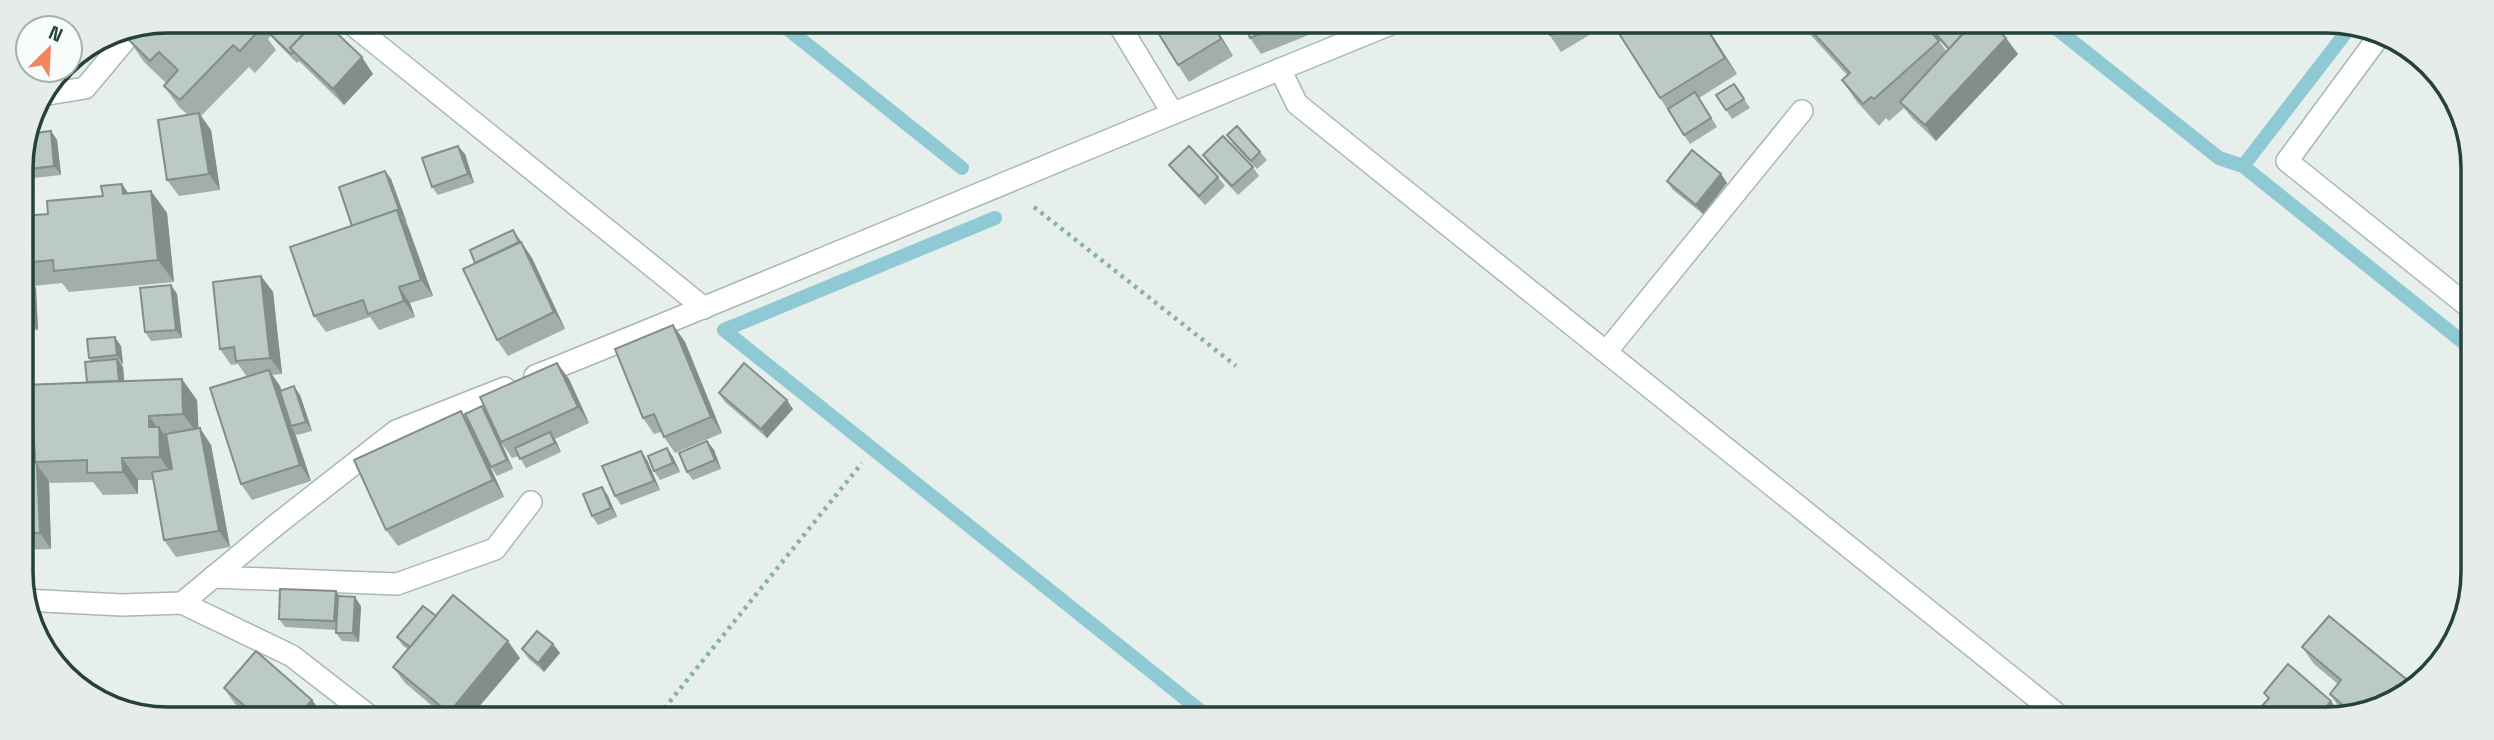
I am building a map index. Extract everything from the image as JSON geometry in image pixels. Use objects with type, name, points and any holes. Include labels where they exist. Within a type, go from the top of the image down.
[{"type":"street","points":[[363,33],[704,308]]},
{"type":"street","points":[[1124,33],[1172,112]]},
{"type":"street","points":[[182,603],[396,431],[704,308],[1172,112],[1369,33]]},
{"type":"street","points":[[57,93],[85,88],[125,40]]},
{"type":"street","points":[[2374,43],[2287,161],[2461,301]]},
{"type":"street","points":[[1280,69],[1297,104],[2047,706]]},
{"type":"street","points":[[1606,352],[1802,111]]},
{"type":"street","points":[[213,578],[397,584],[495,549],[531,502]]},
{"type":"street","points":[[37,601],[122,605],[182,603],[292,656],[358,707]]},
{"type":"path","points":[[1003,183],[1236,366]]},
{"type":"path","points":[[666,707],[862,463]]},
{"type":"building","points":[[168,33],[256,33],[240,51],[233,45],[180,100],[164,86],[178,70],[159,52],[150,61],[129,40],[150,34]]},
{"type":"building","points":[[304,33],[290,48],[293,52],[291,54],[270,34]]},
{"type":"building","points":[[304,33],[337,33],[362,57],[333,89],[290,48]]},
{"type":"building","points":[[1158,33],[1218,33],[1221,39],[1178,65]]},
{"type":"building","points":[[1248,33],[1262,33],[1250,38]]},
{"type":"building","points":[[1619,33],[1710,33],[1725,58],[1660,98]]},
{"type":"building","points":[[1813,33],[1932,33],[1939,41],[1874,99],[1871,97],[1863,104],[1842,80],[1850,73]]},
{"type":"building","points":[[1935,33],[1964,33],[1949,49]]},
{"type":"building","points":[[1964,33],[2001,33],[2006,38],[1925,125],[1900,102]]},
{"type":"building","points":[[1734,84],[1744,99],[1726,110],[1716,95]]},
{"type":"building","points":[[1695,92],[1711,118],[1684,135],[1668,109]]},
{"type":"building","points":[[199,113],[209,174],[167,180],[158,120]]},
{"type":"building","points":[[1237,126],[1260,152],[1251,161],[1227,135]]},
{"type":"building","points":[[51,131],[54,166],[34,168],[38,133]]},
{"type":"building","points":[[1223,136],[1253,167],[1232,186],[1203,155]]},
{"type":"building","points":[[458,146],[468,174],[432,187],[422,158]]},
{"type":"building","points":[[1189,146],[1218,177],[1199,196],[1169,165]]},
{"type":"building","points":[[1692,150],[1721,174],[1696,205],[1667,181]]},
{"type":"building","points":[[385,171],[401,215],[397,210],[352,226],[339,187]]},
{"type":"building","points":[[122,184],[123,194],[151,191],[158,260],[54,271],[53,260],[34,262],[34,215],[48,214],[47,201],[103,196],[101,186]]},
{"type":"building","points":[[397,210],[421,280],[399,287],[404,301],[368,314],[363,300],[314,316],[290,247]]},
{"type":"building","points":[[513,230],[519,242],[475,263],[470,250]]},
{"type":"building","points":[[521,242],[554,312],[497,340],[463,269]]},
{"type":"building","points":[[261,276],[270,358],[236,361],[234,347],[220,349],[213,282]]},
{"type":"building","points":[[171,285],[176,330],[145,332],[140,288]]},
{"type":"building","points":[[673,325],[711,417],[664,437],[654,414],[643,418],[615,349]]},
{"type":"building","points":[[115,337],[117,355],[89,358],[87,339]]},
{"type":"building","points":[[117,359],[119,381],[87,382],[85,362]]},
{"type":"building","points":[[557,363],[578,407],[501,442],[480,397]]},
{"type":"building","points":[[744,363],[787,400],[761,429],[719,393]]},
{"type":"building","points":[[269,370],[300,465],[241,484],[210,388]]},
{"type":"building","points":[[182,379],[183,414],[149,416],[149,427],[159,427],[160,457],[122,458],[123,472],[87,473],[87,460],[35,462],[33,385]]},
{"type":"building","points":[[294,386],[306,422],[291,426],[280,391]]},
{"type":"building","points":[[482,406],[507,460],[491,467],[465,414]]},
{"type":"building","points":[[461,411],[493,480],[386,530],[354,460]]},
{"type":"building","points":[[200,428],[219,531],[164,540],[152,472],[172,469],[166,434]]},
{"type":"building","points":[[550,432],[555,443],[520,459],[515,448]]},
{"type":"building","points":[[707,441],[715,460],[687,472],[679,453]]},
{"type":"building","points":[[33,446],[37,465],[40,533],[33,533]]},
{"type":"building","points":[[667,448],[673,463],[654,471],[648,456]]},
{"type":"building","points":[[641,451],[654,481],[615,496],[602,466]]},
{"type":"building","points":[[602,487],[611,508],[592,516],[583,494]]},
{"type":"building","points":[[280,589],[336,591],[334,621],[279,619]]},
{"type":"building","points":[[453,595],[508,641],[454,707],[442,707],[393,667]]},
{"type":"building","points":[[338,596],[355,597],[353,633],[336,633]]},
{"type":"building","points":[[423,606],[436,616],[410,647],[397,637]]},
{"type":"building","points":[[2329,616],[2407,680],[2369,700],[2343,705],[2330,694],[2341,680],[2302,647]]},
{"type":"building","points":[[537,631],[553,644],[538,663],[522,649]]},
{"type":"building","points":[[256,651],[312,700],[306,707],[246,707],[224,688]]},
{"type":"building","points":[[2288,664],[2331,701],[2327,706],[2262,706],[2269,698],[2264,693]]},
{"type":"waterway","points":[[793,33],[962,168]]},
{"type":"waterway","points":[[2062,33],[2219,158],[2243,166]]},
{"type":"waterway","points":[[2345,34],[2243,166],[2461,341]]},
{"type":"waterway","points":[[995,218],[724,330],[1195,707]]}]
